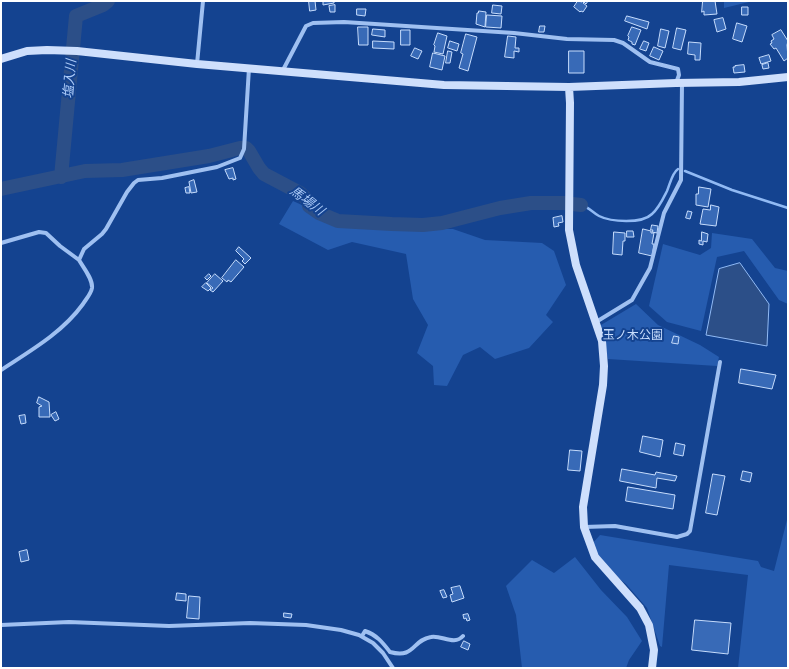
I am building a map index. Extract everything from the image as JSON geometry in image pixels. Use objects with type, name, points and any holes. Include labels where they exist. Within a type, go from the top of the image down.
[{"type":"street","points":[[197,64],[203,1]]},
{"type":"street","points":[[283,70],[306,26],[313,23],[344,22],[514,33],[567,39],[614,40],[623,43],[650,62],[678,69],[681,180],[664,213],[650,268],[632,300],[596,322]]},
{"type":"street","points":[[1,60],[27,51],[77,51],[197,64],[283,70],[444,85],[569,87],[739,82],[788,77]]},
{"type":"street","points":[[79,260],[84,249],[106,229],[134,183],[142,179],[162,178],[217,167],[240,158],[244,149],[249,68]]},
{"type":"street","points":[[569,87],[569,230],[576,265],[602,341],[604,366],[603,385],[583,507],[584,527],[595,557],[640,608],[650,625],[654,650],[652,668]]},
{"type":"street","points":[[1,243],[39,232],[46,233],[79,260],[91,282],[92,287],[88,298],[74,317],[46,340],[1,370]]},
{"type":"street","points":[[584,527],[615,526],[677,537],[687,534],[690,531],[720,362]]},
{"type":"street","points":[[1,625],[69,622],[169,626],[272,623],[340,630],[362,636],[373,643],[383,653],[393,668]]},
{"type":"street","points":[[362,636],[365,631],[370,633],[381,641],[390,652],[403,654],[411,650],[425,638],[436,637],[456,641],[463,636]]},
{"type":"green space","points":[[724,1],[753,1],[724,8]]},
{"type":"green space","points":[[293,201],[344,224],[406,229],[453,229],[485,240],[542,243],[554,251],[566,285],[546,315],[553,322],[529,348],[495,359],[480,347],[463,355],[447,386],[434,385],[433,366],[417,353],[428,325],[413,299],[406,254],[352,242],[328,250],[279,224]]},
{"type":"green space","points":[[712,233],[752,239],[775,268],[788,271],[788,304],[779,300],[744,251],[717,257],[701,331],[667,322],[649,306],[663,244],[700,255],[711,248]]},
{"type":"green space","name":"玉ノ木公園","points":[[636,304],[658,325],[700,345],[719,357],[717,366],[608,359],[601,325]]},
{"type":"green space","points":[[788,516],[788,668],[738,668],[748,575],[669,565],[662,647],[660,646],[647,608],[626,584],[601,565],[591,545],[600,535],[758,561],[761,567],[774,571]]},
{"type":"green space","points":[[575,557],[601,590],[627,617],[642,641],[629,660],[626,668],[522,668],[516,615],[506,586],[532,560],[554,573]]},
{"type":"shaded area","points":[[740,263],[769,304],[767,346],[706,335],[719,269]]},
{"type":"building","points":[[309,1],[315,1],[316,10],[310,11]]},
{"type":"building","points":[[323,1],[334,1],[334,3],[323,5]]},
{"type":"building","points":[[578,1],[588,1],[586,4],[584,2],[583,3],[587,6],[583,12],[580,12],[574,7]]},
{"type":"building","points":[[703,1],[715,1],[717,14],[704,15],[704,11],[702,12]]},
{"type":"building","points":[[335,5],[335,12],[330,12],[329,6]]},
{"type":"building","points":[[493,5],[502,6],[501,14],[492,13]]},
{"type":"building","points":[[742,7],[748,7],[748,15],[742,15]]},
{"type":"building","points":[[357,9],[366,9],[365,16],[357,15]]},
{"type":"building","points":[[479,11],[486,12],[485,27],[476,24],[477,13]]},
{"type":"building","points":[[487,15],[502,16],[501,28],[486,27]]},
{"type":"building","points":[[627,16],[649,22],[647,29],[625,21]]},
{"type":"building","points":[[723,18],[726,29],[717,32],[714,20]]},
{"type":"building","points":[[737,23],[747,26],[742,42],[733,39]]},
{"type":"building","points":[[540,26],[545,26],[544,32],[539,32]]},
{"type":"building","points":[[358,27],[368,27],[368,45],[359,45]]},
{"type":"building","points":[[632,27],[641,30],[635,45],[628,40]]},
{"type":"building","points":[[677,28],[686,30],[681,50],[673,48]]},
{"type":"building","points":[[373,29],[385,30],[385,37],[372,35]]},
{"type":"building","points":[[661,29],[669,31],[665,48],[658,46]]},
{"type":"building","points":[[401,30],[410,30],[410,45],[401,45]]},
{"type":"building","points":[[781,30],[788,41],[788,58],[784,61],[776,48],[774,49],[770,44],[774,39],[772,35]]},
{"type":"building","points":[[438,33],[447,36],[443,54],[434,52],[434,45]]},
{"type":"building","points":[[466,34],[477,37],[468,71],[459,68]]},
{"type":"building","points":[[508,36],[516,37],[515,48],[519,48],[519,52],[514,51],[514,58],[505,57]]},
{"type":"building","points":[[373,41],[394,42],[394,49],[373,48]]},
{"type":"building","points":[[450,41],[459,44],[457,51],[448,48]]},
{"type":"building","points":[[644,41],[649,43],[646,51],[640,49]]},
{"type":"building","points":[[689,42],[701,43],[700,60],[695,60],[695,55],[688,54]]},
{"type":"building","points":[[654,47],[663,51],[659,60],[650,56]]},
{"type":"building","points":[[415,48],[422,51],[418,59],[411,56]]},
{"type":"building","points":[[448,51],[452,52],[450,63],[446,63]]},
{"type":"building","points":[[569,51],[584,51],[584,73],[569,73]]},
{"type":"building","points":[[433,53],[445,56],[442,70],[430,67]]},
{"type":"building","points":[[769,55],[771,61],[761,64],[759,58]]},
{"type":"building","points":[[768,63],[769,68],[763,69],[762,65]]},
{"type":"building","points":[[744,65],[745,72],[734,73],[733,67]]},
{"type":"building","points":[[233,168],[236,179],[233,180],[233,178],[229,179],[225,170]]},
{"type":"building","points":[[194,180],[197,192],[191,193],[189,182]]},
{"type":"building","points":[[189,187],[190,193],[186,193],[185,188]]},
{"type":"building","points":[[699,187],[711,189],[708,207],[696,205],[696,194],[698,194]]},
{"type":"building","points":[[711,205],[719,207],[716,226],[700,224],[703,209],[710,210]]},
{"type":"building","points":[[688,211],[692,212],[690,219],[686,218]]},
{"type":"building","points":[[562,216],[563,222],[558,223],[559,226],[554,227],[553,218]]},
{"type":"building","points":[[652,225],[658,226],[657,233],[652,232]]},
{"type":"building","points":[[643,229],[654,233],[652,256],[639,253]]},
{"type":"building","points":[[627,231],[633,231],[634,237],[627,237]]},
{"type":"building","points":[[614,232],[625,233],[622,255],[613,254]]},
{"type":"building","points":[[702,232],[708,234],[707,242],[703,241],[703,245],[699,244],[699,240],[701,241]]},
{"type":"building","points":[[239,247],[251,258],[245,264],[242,261],[244,259],[236,251]]},
{"type":"building","points":[[236,260],[244,267],[231,282],[228,280],[227,282],[222,278]]},
{"type":"building","points":[[209,274],[211,276],[207,280],[205,278]]},
{"type":"building","points":[[215,274],[223,281],[213,292],[210,290],[213,288],[207,283]]},
{"type":"building","points":[[206,283],[211,288],[208,291],[202,287]]},
{"type":"building","points":[[674,336],[679,337],[678,344],[672,343]]},
{"type":"building","points":[[741,369],[776,375],[772,389],[739,383]]},
{"type":"building","points":[[39,397],[49,402],[50,417],[39,417],[39,407],[42,406],[37,403]]},
{"type":"building","points":[[56,412],[59,419],[55,421],[51,415]]},
{"type":"building","points":[[25,415],[26,423],[21,424],[19,416]]},
{"type":"building","points":[[643,436],[663,440],[660,457],[640,452]]},
{"type":"building","points":[[676,443],[685,445],[683,456],[674,454]]},
{"type":"building","points":[[570,450],[582,451],[580,471],[568,470]]},
{"type":"building","points":[[622,469],[655,475],[656,472],[677,476],[675,481],[657,478],[656,488],[620,481]]},
{"type":"building","points":[[743,471],[752,473],[750,482],[741,480]]},
{"type":"building","points":[[713,474],[725,476],[717,515],[706,513]]},
{"type":"building","points":[[628,487],[675,495],[673,509],[626,501]]},
{"type":"building","points":[[27,550],[29,560],[21,562],[19,552]]},
{"type":"building","points":[[460,586],[464,598],[452,602],[450,595],[453,594],[451,588]]},
{"type":"building","points":[[444,590],[447,597],[443,598],[440,591]]},
{"type":"building","points":[[177,593],[186,594],[186,601],[176,600]]},
{"type":"building","points":[[189,596],[200,597],[199,619],[187,618]]},
{"type":"building","points":[[284,613],[292,614],[291,618],[284,617]]},
{"type":"building","points":[[468,614],[470,620],[467,621],[466,618],[464,619],[463,615]]},
{"type":"building","points":[[695,620],[731,623],[728,654],[692,650]]},
{"type":"building","points":[[464,641],[470,644],[468,650],[461,647]]},
{"type":"waterway","name":"塩入川","points":[[61,177],[76,16],[103,5],[108,1]]},
{"type":"waterway","name":"馬場川","points":[[1,189],[85,171],[122,170],[209,156],[240,148],[246,148],[264,174],[300,193],[308,200],[309,206],[319,213],[338,221],[423,225],[442,223],[500,208],[531,203],[564,203],[581,205]]},
{"type":"waterway","points":[[581,205],[599,216],[611,220],[634,221],[647,217],[659,206],[673,176],[678,169]]},
{"type":"waterway","points":[[685,171],[732,190],[788,208]]}]
